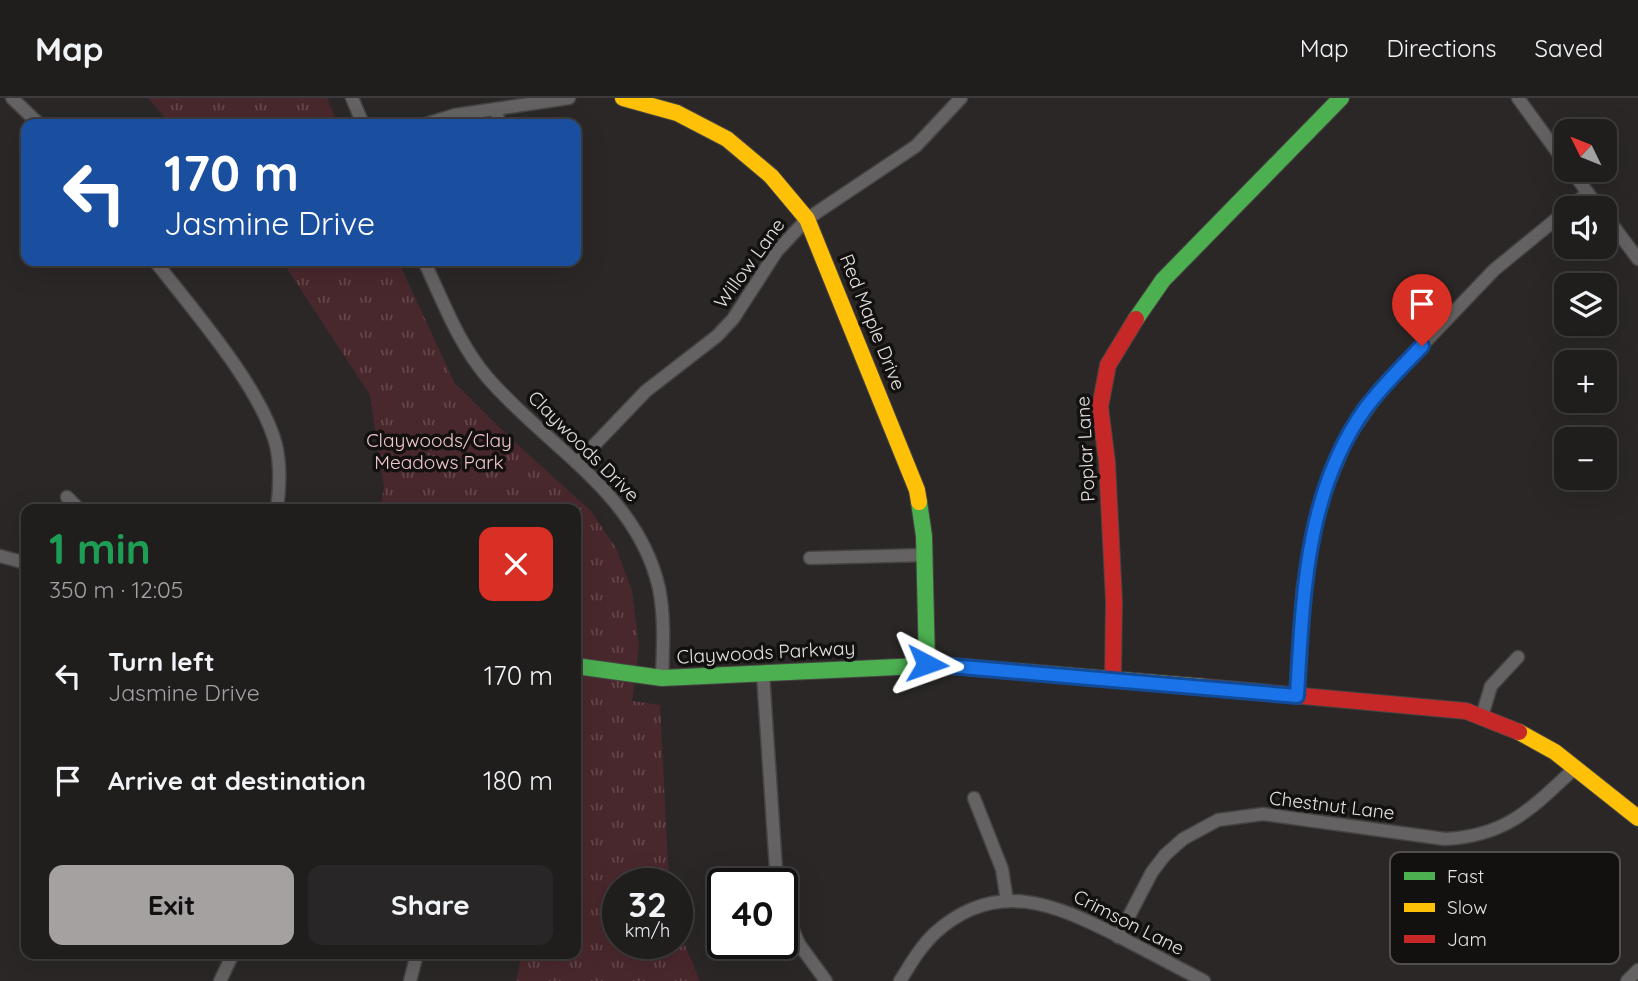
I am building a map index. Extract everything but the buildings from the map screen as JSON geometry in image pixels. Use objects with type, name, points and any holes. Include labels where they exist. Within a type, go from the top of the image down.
[{"type":"street","points":[[12,98],[34,119]]},
{"type":"street","points":[[352,98],[361,119]]},
{"type":"street","points":[[442,119],[569,98]]},
{"type":"street","name":"Red Maple Drive","points":[[623,98],[680,114],[746,152],[790,194],[807,219],[917,490],[922,515],[927,664]]},
{"type":"street","name":"Willow Lane","points":[[577,463],[646,391],[717,336],[733,318],[777,251],[807,219],[916,146],[961,98]]},
{"type":"street","name":"Poplar Lane","points":[[1113,678],[1114,601],[1107,462],[1100,407],[1108,366],[1119,342],[1163,280],[1341,98]]},
{"type":"street","points":[[1518,98],[1554,148]]},
{"type":"street","points":[[496,109],[498,119]]},
{"type":"street","points":[[1580,182],[1590,196]]},
{"type":"street","points":[[1584,196],[1588,193]]},
{"type":"street","points":[[1297,696],[1303,587],[1318,508],[1348,436],[1386,383],[1494,270],[1554,221]]},
{"type":"street","points":[[1617,231],[1638,258]]},
{"type":"street","points":[[159,266],[217,342],[265,414],[276,445],[281,478],[278,504]]},
{"type":"street","name":"Claywoods Drive","points":[[427,266],[458,336],[473,360],[500,391],[612,497],[629,519],[652,566],[663,614],[662,678]]},
{"type":"street","points":[[67,497],[74,504]]},
{"type":"street","points":[[810,558],[924,555]]},
{"type":"street","points":[[0,556],[21,562]]},
{"type":"street","points":[[1482,716],[1491,686],[1518,657]]},
{"type":"street","name":"Claywoods Parkway","points":[[581,667],[662,678],[927,664],[1113,678],[1466,711],[1527,735],[1575,768],[1638,818]]},
{"type":"street","points":[[763,674],[776,868]]},
{"type":"street","name":"Chestnut Lane","points":[[1118,937],[1152,872],[1165,855],[1199,828],[1218,820],[1263,814],[1445,839],[1466,838],[1504,827],[1522,816],[1575,768]]},
{"type":"street","points":[[974,797],[1002,869],[1007,901]]},
{"type":"street","name":"Crimson Lane","points":[[900,981],[919,951],[948,923],[985,905],[1007,901],[1049,904],[1204,981]]},
{"type":"street","points":[[798,942],[826,981]]},
{"type":"street","points":[[220,981],[231,959]]},
{"type":"street","points":[[410,981],[416,959]]},
{"type":"street","points":[[1628,981],[1638,970]]},
{"type":"green space","points":[[148,98],[327,98],[336,119],[167,119]]},
{"type":"green space","name":"Claywoods/Clay Meadows Park","points":[[285,266],[400,266],[454,382],[508,436],[592,512],[617,550],[632,591],[639,646],[632,701],[660,705],[668,868],[602,868],[602,959],[691,959],[700,981],[516,981],[521,959],[581,959],[581,504],[381,504],[384,487],[370,395]]},
{"type":"traffic: fast","points":[[1136,319],[1163,280],[1341,98]]},
{"type":"traffic: fast","points":[[919,502],[924,536],[927,664]]},
{"type":"traffic: fast","points":[[581,667],[662,678],[941,665]]},
{"type":"traffic: slow","points":[[623,98],[677,113],[727,139],[771,176],[807,219],[917,490],[919,502]]},
{"type":"traffic: slow","points":[[941,665],[1205,687]]},
{"type":"traffic: slow","points":[[1519,732],[1555,752],[1638,818]]},
{"type":"traffic: jam","points":[[1113,678],[1114,601],[1107,462],[1100,407],[1108,365],[1136,319]]},
{"type":"traffic: jam","points":[[1205,687],[1466,711],[1519,732]]},
{"type":"route","points":[[927,664],[1297,696],[1303,587],[1318,508],[1348,436],[1386,383],[1422,346]]}]
